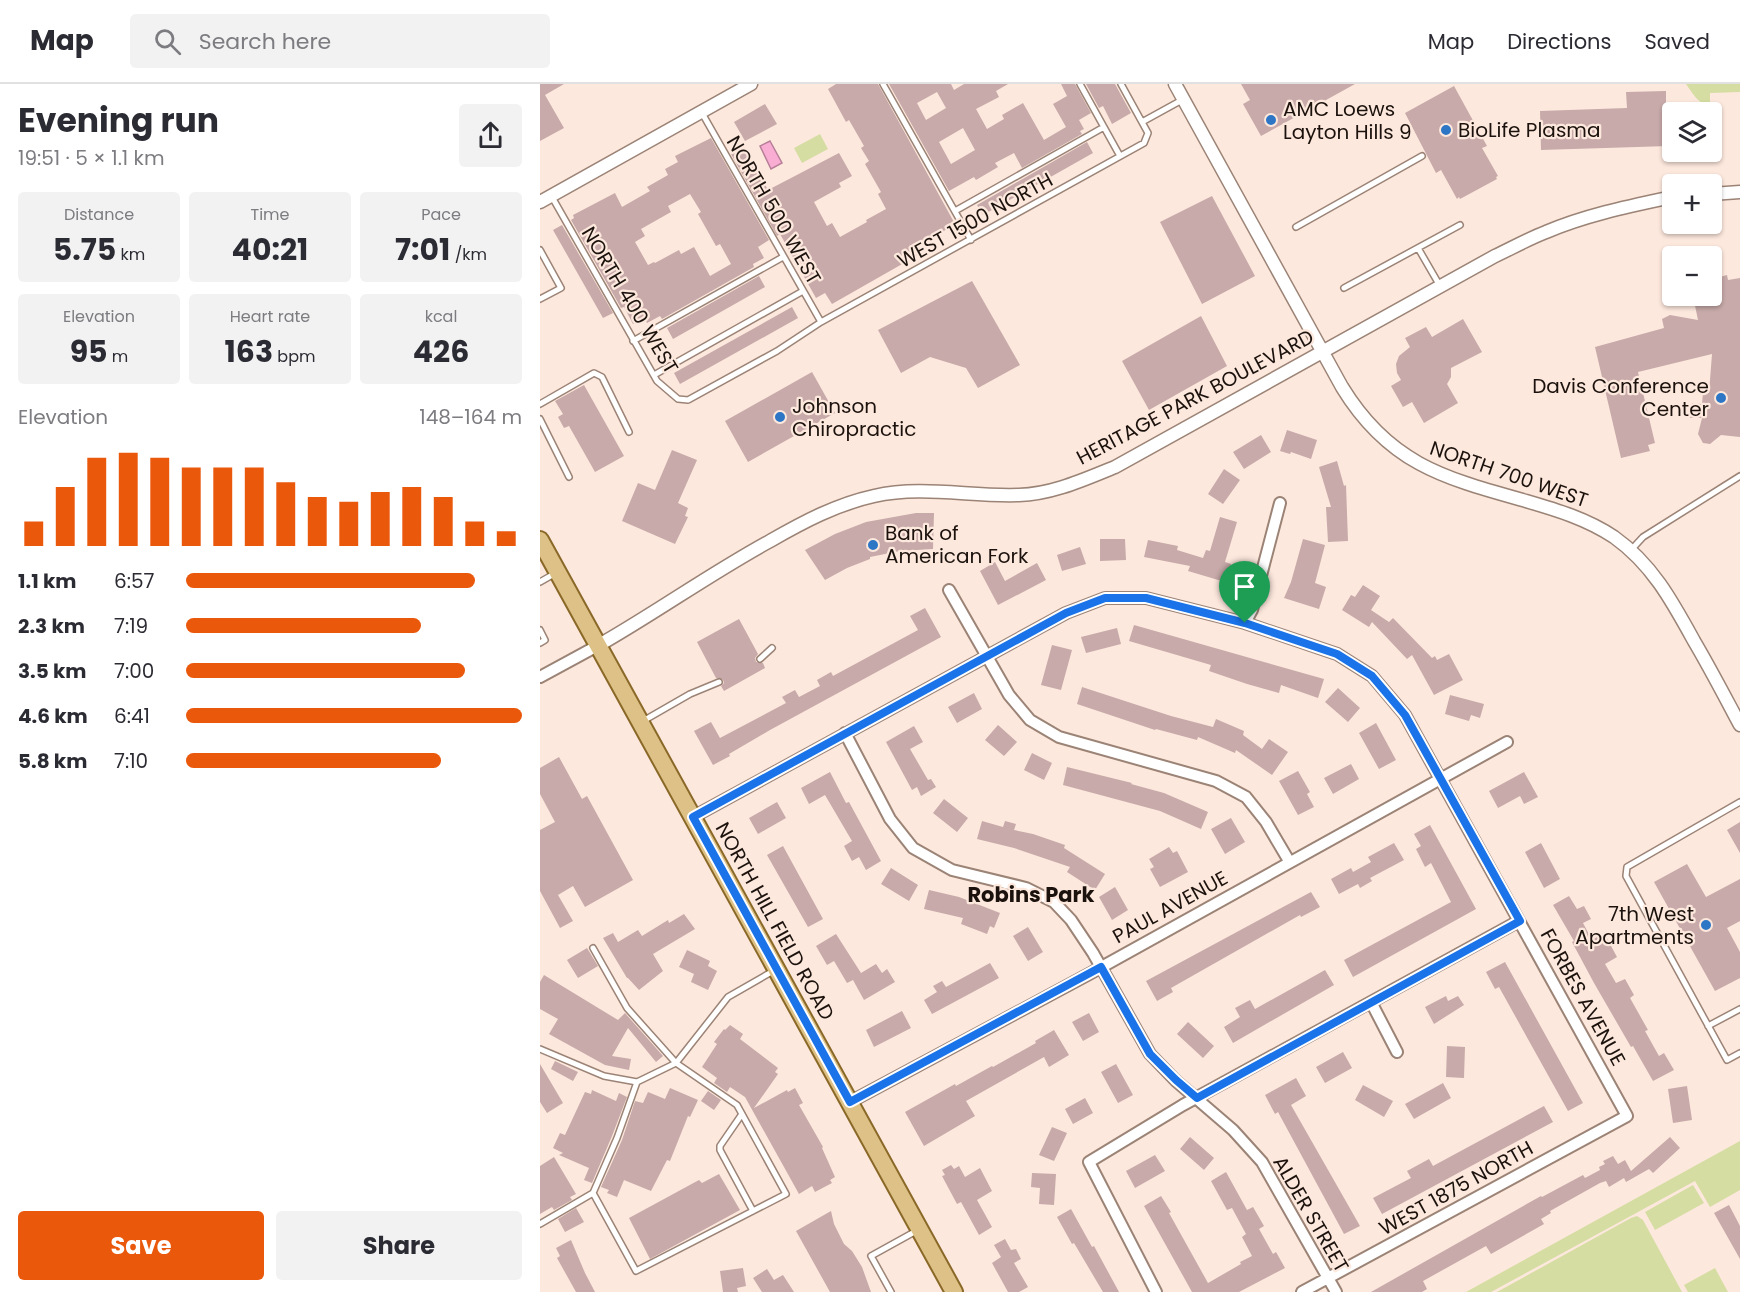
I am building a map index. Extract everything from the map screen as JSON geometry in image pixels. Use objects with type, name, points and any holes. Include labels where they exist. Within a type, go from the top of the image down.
[{"type":"main road","name":"NORTH HILL FIELD ROAD","points":[[540,540],[954,1292]]},
{"type":"street","points":[[546,199],[751,84]]},
{"type":"street","name":"NORTH 700 WEST","points":[[1175,84],[1322,351],[1355,407],[1372,429],[1406,457],[1434,471],[1578,518],[1606,532],[1630,550],[1666,591],[1740,725]]},
{"type":"street","points":[[1722,193],[1740,192]]},
{"type":"street","name":"HERITAGE PARK BOULEVARD","points":[[599,645],[724,566],[799,524],[848,502],[877,495],[911,491],[967,495],[1022,495],[1052,490],[1080,481],[1115,466],[1495,256],[1546,232],[1626,206],[1662,199]]},
{"type":"street","points":[[1245,623],[1252,610],[1280,503]]},
{"type":"street","points":[[949,590],[1009,695],[1030,720],[1059,736],[1216,781],[1246,797],[1266,822],[1289,861]]},
{"type":"street","name":"FORBES AVENUE","points":[[693,817],[1066,613],[1105,598],[1146,598],[1245,623],[1337,654],[1372,676],[1405,715],[1627,1116]]},
{"type":"street","points":[[540,677],[599,645]]},
{"type":"street","name":"ALDER STREET","points":[[845,733],[890,819],[913,848],[952,870],[1026,888],[1054,902],[1071,920],[1101,967],[1150,1054],[1233,1130],[1262,1162],[1335,1292]]},
{"type":"street","name":"PAUL AVENUE","points":[[850,1102],[1101,967],[1507,742]]},
{"type":"street","points":[[1156,1292],[1089,1161],[1197,1098],[1520,921]]},
{"type":"street","points":[[1371,1002],[1397,1052]]},
{"type":"street","name":"WEST 1875 NORTH","points":[[1302,1292],[1627,1116]]},
{"type":"lane","points":[[883,84],[971,240]]},
{"type":"lane","points":[[1080,84],[1120,156]]},
{"type":"lane","points":[[1121,84],[1142,122],[1184,99]]},
{"type":"lane","name":"NORTH 500 WEST","points":[[701,112],[821,322]]},
{"type":"lane","name":"WEST 1500 NORTH","points":[[821,322],[1144,143],[1148,133],[1142,122]]},
{"type":"lane","points":[[955,211],[1104,128]]},
{"type":"lane","points":[[1296,227],[1422,156]]},
{"type":"lane","name":"NORTH 400 WEST","points":[[546,199],[657,381],[678,399],[688,400],[777,351],[821,322]]},
{"type":"lane","points":[[1344,288],[1460,225]]},
{"type":"lane","points":[[1418,248],[1440,286]]},
{"type":"lane","points":[[540,250],[561,288],[540,299]]},
{"type":"lane","points":[[633,341],[783,257]]},
{"type":"lane","points":[[654,375],[803,291]]},
{"type":"lane","points":[[540,405],[594,373],[602,377],[629,432]]},
{"type":"lane","points":[[540,418],[569,477]]},
{"type":"lane","points":[[1630,550],[1643,537],[1740,476]]},
{"type":"lane","points":[[540,582],[558,572]]},
{"type":"lane","points":[[540,630],[545,640],[540,643]]},
{"type":"lane","points":[[760,659],[772,648]]},
{"type":"lane","points":[[641,722],[690,694],[719,682]]},
{"type":"lane","points":[[1740,802],[1627,867],[1626,876],[1727,1060],[1740,1053]]},
{"type":"lane","points":[[593,948],[627,1008],[676,1063],[737,1105],[786,1194],[636,1271],[593,1193]]},
{"type":"lane","points":[[540,1049],[604,1076],[637,1082],[676,1063],[728,997],[777,969]]},
{"type":"lane","points":[[1708,1026],[1740,1009]]},
{"type":"lane","points":[[540,1224],[593,1193],[617,1138],[637,1082]]},
{"type":"lane","points":[[742,1114],[720,1146],[720,1150],[753,1211]]},
{"type":"lane","points":[[891,1292],[871,1256],[919,1229]]},
{"type":"green space","points":[[1686,84],[1740,84],[1740,92],[1710,93],[1710,102],[1701,102]]},
{"type":"green space","points":[[820,134],[828,149],[802,163],[794,148]]},
{"type":"green space","points":[[1740,1141],[1740,1190],[1710,1207],[1695,1181],[1491,1292],[1466,1292]]},
{"type":"green space","points":[[1693,1185],[1704,1203],[1655,1230],[1645,1212]]},
{"type":"green space","points":[[1637,1216],[1643,1220],[1682,1292],[1497,1292],[1631,1218]]},
{"type":"green space","points":[[1715,1268],[1728,1292],[1688,1292],[1684,1285]]},
{"type":"shaded area","points":[[770,141],[782,163],[771,169],[760,146]]},
{"type":"building","points":[[540,84],[564,84],[545,95],[564,128],[540,141]]},
{"type":"building","points":[[836,84],[878,84],[955,224],[915,249],[918,255],[832,304],[825,293],[816,298],[780,234],[777,236],[731,154],[744,147],[768,190],[839,153],[852,176],[839,183],[841,187],[814,202],[827,226],[832,223],[840,237],[867,222],[866,220],[886,209],[878,194],[881,192],[865,164],[869,161],[861,148],[864,146],[849,120],[846,122],[828,89]]},
{"type":"building","points":[[889,84],[951,84],[954,90],[964,84],[1008,84],[996,91],[999,97],[976,109],[987,129],[1004,119],[1002,115],[1023,103],[1044,140],[1066,127],[1053,104],[1067,96],[1061,84],[1075,84],[1091,113],[1079,120],[1084,129],[1080,131],[1082,134],[1022,168],[1014,153],[995,163],[998,167],[976,180],[974,177],[949,191]],"holes":[[[937,92],[946,108],[926,120],[917,103]],[[963,128],[975,150],[951,164],[939,142]]]},
{"type":"building","points":[[1086,84],[1115,84],[1131,113],[1112,124],[1103,106],[1099,108]]},
{"type":"building","name":"AMC Loews Layton Hills 9","points":[[1241,84],[1355,84],[1261,136],[1243,104],[1250,100]]},
{"type":"building","name":"BioLife Plasma","points":[[1454,86],[1487,146],[1482,148],[1498,176],[1497,179],[1460,199],[1459,197],[1457,199],[1441,170],[1436,173],[1405,113]]},
{"type":"building","points":[[1666,91],[1666,102],[1662,102],[1662,146],[1541,150],[1540,111],[1627,108],[1626,92]]},
{"type":"building","points":[[765,104],[777,124],[745,141],[734,122]]},
{"type":"building","points":[[711,138],[769,240],[758,247],[764,258],[753,264],[754,267],[662,319],[660,316],[647,323],[644,318],[633,324],[624,307],[621,308],[571,220],[574,218],[573,215],[615,193],[622,207],[650,191],[647,187],[668,175],[665,169],[678,162],[675,156]],"holes":[[[690,194],[701,212],[698,214],[716,246],[720,244],[731,264],[710,276],[694,247],[681,254],[679,250],[648,265],[635,242],[645,236],[641,229],[671,212],[668,206]]]},
{"type":"building","points":[[1087,142],[1093,153],[983,215],[977,205]]},
{"type":"building","points":[[1212,196],[1255,276],[1202,304],[1160,222]]},
{"type":"building","points":[[562,225],[613,313],[603,318],[553,230]]},
{"type":"building","points":[[1727,275],[1728,280],[1740,278],[1740,437],[1721,435],[1710,444],[1703,443],[1698,434],[1702,418],[1690,418],[1692,403],[1702,404],[1703,392],[1709,393],[1712,354],[1638,372],[1655,443],[1648,445],[1650,451],[1621,458],[1595,347],[1664,328],[1662,319],[1670,315],[1698,320],[1695,306],[1722,306],[1722,276]]},
{"type":"building","points":[[759,276],[765,287],[673,339],[667,328]]},
{"type":"building","points":[[972,281],[1020,365],[978,388],[966,368],[930,357],[901,373],[878,330]]},
{"type":"building","points":[[792,307],[798,318],[680,384],[674,373]]},
{"type":"building","points":[[1201,316],[1227,366],[1149,410],[1122,361]]},
{"type":"building","points":[[1463,319],[1482,352],[1451,368],[1451,377],[1447,384],[1458,403],[1424,423],[1412,402],[1403,407],[1391,386],[1401,380],[1396,364],[1399,356],[1410,347],[1405,338],[1426,327],[1432,337]]},
{"type":"building","name":"Johnson Chiropractic","points":[[812,372],[835,413],[748,462],[725,421]]},
{"type":"building","points":[[584,385],[624,456],[595,472],[569,426],[564,428],[558,417],[563,414],[555,401]]},
{"type":"building","points":[[1287,430],[1317,440],[1311,459],[1280,451]]},
{"type":"building","points":[[1261,435],[1271,452],[1244,469],[1233,452]]},
{"type":"building","points":[[672,450],[697,460],[678,503],[688,508],[685,516],[688,517],[675,544],[622,521],[638,483],[655,490]]},
{"type":"building","points":[[1337,461],[1344,486],[1346,485],[1348,541],[1328,542],[1326,507],[1331,507],[1319,467]]},
{"type":"building","points":[[1224,469],[1240,480],[1223,504],[1208,494]]},
{"type":"building","name":"Bank of American Fork","points":[[916,513],[934,513],[933,549],[900,551],[870,557],[825,580],[805,550],[835,534],[866,522]]},
{"type":"building","points":[[1220,517],[1237,522],[1225,562],[1231,564],[1225,582],[1188,571],[1190,566],[1144,557],[1148,540],[1178,546],[1177,550],[1203,558],[1206,550],[1210,551]]},
{"type":"building","points":[[1100,539],[1125,539],[1126,560],[1100,561]]},
{"type":"building","points":[[1303,539],[1325,545],[1315,583],[1326,587],[1319,609],[1284,598]]},
{"type":"building","points":[[1080,547],[1086,564],[1062,571],[1057,555]]},
{"type":"building","points":[[995,562],[1005,581],[1037,563],[1046,580],[998,605],[980,571]]},
{"type":"building","points":[[1363,585],[1380,596],[1371,610],[1389,622],[1393,618],[1432,658],[1435,656],[1437,660],[1449,654],[1463,680],[1434,695],[1412,655],[1407,659],[1372,622],[1369,627],[1342,610],[1351,595],[1355,597]]},
{"type":"building","points":[[925,608],[941,637],[770,730],[713,765],[694,731],[711,722],[720,738],[786,703],[782,697],[795,690],[799,697],[820,686],[817,680],[831,672],[833,676],[918,630],[910,616]]},
{"type":"building","points":[[739,619],[758,654],[755,658],[756,662],[763,663],[765,668],[724,691],[721,686],[724,683],[723,680],[716,678],[697,642]]},
{"type":"building","points":[[1134,625],[1324,679],[1318,698],[1281,685],[1279,693],[1247,684],[1209,671],[1211,665],[1129,641]]},
{"type":"building","points":[[1117,628],[1121,644],[1086,653],[1081,637]]},
{"type":"building","points":[[1052,645],[1072,650],[1061,690],[1041,685]]},
{"type":"building","points":[[1082,687],[1213,727],[1216,719],[1244,731],[1243,735],[1262,749],[1269,739],[1288,752],[1272,775],[1236,750],[1235,753],[1198,737],[1197,740],[1155,730],[1077,704]]},
{"type":"building","points":[[1338,688],[1360,708],[1348,722],[1325,702]]},
{"type":"building","points":[[974,693],[982,709],[957,723],[948,707]]},
{"type":"building","points":[[1450,695],[1484,704],[1480,718],[1471,715],[1469,721],[1445,714]]},
{"type":"building","points":[[1376,723],[1396,760],[1379,769],[1359,733]]},
{"type":"building","points":[[998,725],[1017,742],[1004,756],[985,740]]},
{"type":"building","points":[[914,726],[923,742],[910,749],[928,780],[931,779],[936,787],[921,796],[917,787],[912,790],[886,742]]},
{"type":"building","points":[[1032,753],[1052,763],[1044,780],[1024,770]]},
{"type":"building","points":[[559,757],[582,799],[587,796],[633,880],[585,907],[573,886],[558,895],[573,921],[560,928],[540,891],[540,830],[555,822],[540,794],[540,768]]},
{"type":"building","points":[[1351,764],[1359,779],[1333,794],[1324,778]]},
{"type":"building","points":[[1067,767],[1164,793],[1208,812],[1201,829],[1160,811],[1063,785]]},
{"type":"building","points":[[1298,771],[1310,792],[1307,794],[1314,807],[1298,815],[1279,781]]},
{"type":"building","points":[[830,772],[881,861],[866,870],[859,857],[852,861],[844,846],[852,841],[825,795],[809,804],[801,788]]},
{"type":"building","points":[[1524,772],[1538,797],[1524,804],[1520,796],[1498,808],[1489,791]]},
{"type":"building","points":[[944,799],[968,818],[957,832],[933,813]]},
{"type":"building","points":[[777,802],[786,818],[758,834],[749,818]]},
{"type":"building","points":[[1231,818],[1245,842],[1225,854],[1211,829]]},
{"type":"building","points":[[982,821],[1003,827],[1005,821],[1016,824],[1014,830],[1065,845],[1064,848],[1105,874],[1095,890],[1067,872],[1070,867],[1014,848],[977,839]]},
{"type":"building","points":[[1740,822],[1740,853],[1727,830]]},
{"type":"building","points":[[1430,825],[1476,909],[1353,977],[1344,960],[1451,902],[1431,863],[1425,867],[1416,849],[1421,846],[1414,834]]},
{"type":"building","points":[[1394,843],[1404,860],[1370,878],[1372,881],[1360,888],[1358,884],[1339,894],[1331,879],[1351,868],[1353,872],[1371,862],[1368,857]]},
{"type":"building","points":[[1541,843],[1560,879],[1544,888],[1525,852]]},
{"type":"building","points":[[783,846],[823,919],[808,927],[767,855]]},
{"type":"building","points":[[1169,847],[1173,853],[1177,851],[1188,872],[1160,887],[1150,869],[1154,867],[1149,859]]},
{"type":"building","name":"7th West Apartments","points":[[1687,864],[1706,897],[1740,879],[1740,921],[1727,928],[1740,952],[1740,978],[1715,991],[1654,882]]},
{"type":"building","points":[[891,868],[918,885],[909,901],[881,884]]},
{"type":"building","points":[[1115,887],[1128,910],[1112,920],[1099,897]]},
{"type":"building","points":[[929,890],[959,897],[1000,913],[994,928],[990,926],[987,934],[961,924],[963,918],[924,909]]},
{"type":"building","points":[[1311,892],[1320,907],[1301,917],[1300,915],[1171,988],[1173,992],[1157,1001],[1146,981]]},
{"type":"building","points":[[1569,896],[1577,909],[1584,906],[1591,919],[1583,923],[1592,940],[1604,933],[1617,957],[1605,964],[1616,983],[1625,979],[1634,995],[1630,998],[1648,1030],[1645,1031],[1659,1056],[1664,1053],[1674,1070],[1653,1081],[1633,1046],[1631,1047],[1553,905]]},
{"type":"building","points":[[684,914],[695,929],[653,954],[663,971],[639,990],[627,978],[603,938],[613,933],[618,942],[638,930],[642,936],[668,920],[669,923]]},
{"type":"building","points":[[1028,927],[1043,952],[1028,961],[1013,936]]},
{"type":"building","points":[[836,934],[861,973],[876,964],[882,973],[887,969],[895,982],[864,1000],[853,980],[847,983],[834,961],[827,965],[816,946]]},
{"type":"building","points":[[587,948],[598,966],[578,978],[567,960]]},
{"type":"building","points":[[687,950],[710,961],[708,966],[717,971],[708,990],[691,982],[694,974],[679,967]]},
{"type":"building","points":[[1505,962],[1583,1103],[1568,1111],[1499,987],[1495,989],[1486,972]]},
{"type":"building","points":[[990,963],[999,978],[932,1014],[924,1000],[937,992],[933,986],[942,981],[946,987]]},
{"type":"building","points":[[1325,970],[1334,985],[1233,1043],[1224,1027],[1240,1017],[1235,1008],[1250,1000],[1255,1009]]},
{"type":"building","points":[[544,975],[618,1020],[625,1013],[663,1056],[656,1062],[628,1028],[612,1056],[631,1059],[629,1070],[605,1065],[549,1034],[558,1019],[540,1009],[540,982]]},
{"type":"building","points":[[1446,996],[1448,1001],[1458,996],[1464,1005],[1434,1024],[1425,1007]]},
{"type":"building","points":[[902,1011],[911,1028],[874,1047],[866,1030]]},
{"type":"building","points":[[1089,1013],[1099,1032],[1083,1041],[1072,1022]]},
{"type":"building","points":[[1188,1022],[1214,1046],[1203,1058],[1177,1034]]},
{"type":"building","points":[[730,1025],[743,1034],[740,1039],[778,1068],[775,1072],[778,1074],[754,1108],[795,1088],[803,1103],[799,1105],[823,1147],[835,1177],[830,1180],[832,1183],[815,1192],[812,1186],[799,1194],[745,1097],[730,1087],[727,1092],[714,1083],[717,1078],[702,1067],[717,1044],[714,1042]]},
{"type":"building","points":[[1054,1030],[1069,1055],[1049,1067],[1044,1057],[966,1101],[975,1116],[924,1146],[905,1112],[955,1084],[956,1086],[993,1067]]},
{"type":"building","points":[[1447,1046],[1465,1047],[1464,1078],[1446,1077]]},
{"type":"building","points":[[1343,1052],[1352,1068],[1325,1083],[1316,1067]]},
{"type":"building","points":[[555,1061],[578,1072],[573,1081],[551,1069]]},
{"type":"building","points":[[540,1064],[563,1103],[547,1113],[540,1102]]},
{"type":"building","points":[[1116,1064],[1133,1095],[1118,1103],[1101,1072]]},
{"type":"building","points":[[1296,1078],[1306,1096],[1291,1105],[1360,1226],[1344,1234],[1278,1112],[1275,1114],[1265,1095]]},
{"type":"building","points":[[1443,1083],[1451,1098],[1414,1119],[1405,1104]]},
{"type":"building","points":[[1363,1085],[1393,1101],[1384,1117],[1355,1100]]},
{"type":"building","points":[[1687,1086],[1692,1120],[1673,1123],[1668,1089]]},
{"type":"building","points":[[670,1088],[698,1100],[690,1117],[688,1116],[670,1161],[667,1160],[651,1191],[624,1180],[617,1197],[607,1193],[609,1190],[601,1187],[622,1140],[635,1101],[643,1103],[648,1092],[665,1099]]},
{"type":"building","points":[[592,1090],[616,1101],[619,1093],[627,1097],[592,1183],[584,1180],[589,1168],[559,1155],[563,1153],[553,1148],[560,1133],[565,1135],[585,1092],[591,1094]]},
{"type":"building","points":[[708,1091],[721,1100],[714,1110],[701,1101]]},
{"type":"building","points":[[1085,1098],[1093,1113],[1073,1124],[1065,1109]]},
{"type":"building","points":[[1544,1106],[1553,1122],[1382,1214],[1373,1198],[1411,1178],[1407,1171],[1429,1159],[1433,1166]]},
{"type":"building","points":[[1052,1127],[1067,1133],[1054,1161],[1039,1155]]},
{"type":"building","points":[[1190,1137],[1214,1158],[1204,1170],[1180,1149]]},
{"type":"building","points":[[1670,1137],[1680,1148],[1653,1173],[1649,1169],[1626,1182],[1624,1178],[1609,1187],[1606,1181],[1600,1183],[1550,1211],[1551,1213],[1541,1219],[1544,1224],[1491,1254],[1486,1246],[1423,1281],[1427,1289],[1422,1292],[1371,1292],[1541,1196],[1583,1175],[1585,1178],[1600,1170],[1599,1167],[1605,1164],[1603,1161],[1613,1156],[1618,1164],[1625,1160],[1631,1171]]},
{"type":"building","points":[[1155,1155],[1165,1171],[1135,1188],[1126,1171]]},
{"type":"building","points":[[554,1157],[576,1194],[570,1197],[572,1200],[554,1210],[552,1207],[540,1214],[540,1166]]},
{"type":"building","points":[[951,1165],[954,1169],[959,1166],[965,1177],[980,1168],[992,1191],[977,1200],[992,1227],[979,1235],[961,1202],[957,1204],[942,1176],[945,1175],[942,1170]]},
{"type":"building","points":[[1226,1172],[1247,1210],[1253,1207],[1264,1226],[1259,1229],[1273,1254],[1276,1252],[1285,1268],[1239,1292],[1192,1292],[1144,1206],[1161,1196],[1208,1283],[1252,1256],[1242,1237],[1246,1234],[1232,1208],[1227,1210],[1211,1181]]},
{"type":"building","points":[[1032,1173],[1056,1174],[1054,1205],[1039,1204],[1040,1188],[1031,1187]]},
{"type":"building","points":[[719,1174],[740,1210],[650,1259],[629,1218],[699,1180],[702,1183]]},
{"type":"building","points":[[1729,1205],[1740,1226],[1740,1259],[1714,1213]]},
{"type":"building","points":[[576,1208],[584,1222],[565,1232],[558,1219]]},
{"type":"building","points":[[1071,1209],[1119,1292],[1103,1292],[1074,1243],[1072,1244],[1057,1217]]},
{"type":"building","points":[[831,1211],[834,1224],[844,1244],[852,1251],[862,1267],[871,1292],[830,1292],[796,1231]]},
{"type":"building","points":[[1005,1239],[1011,1250],[1016,1249],[1021,1259],[1014,1263],[1028,1287],[1019,1292],[1008,1292],[992,1263],[1001,1257],[994,1245]]},
{"type":"building","points":[[571,1240],[595,1292],[576,1292],[557,1258],[560,1256],[556,1248]]},
{"type":"building","points":[[743,1268],[746,1286],[737,1288],[738,1292],[723,1292],[720,1271]]},
{"type":"building","points":[[767,1269],[774,1280],[783,1275],[794,1292],[762,1292],[753,1278]]},
{"type":"place","name":"AMC Loews Layton Hills 9","points":[[1271,120]]},
{"type":"place","name":"BioLife Plasma","points":[[1446,130]]},
{"type":"place","name":"Davis Conference Center","points":[[1721,398]]},
{"type":"place","name":"Johnson Chiropractic","points":[[780,417]]},
{"type":"place","name":"Bank of American Fork","points":[[873,545]]},
{"type":"place","name":"7th West Apartments","points":[[1706,925]]},
{"type":"district","name":"Robins Park","points":[[1031,894]]},
{"type":"route","points":[[1105,598],[1146,598],[1245,623],[1337,654],[1372,676],[1405,715],[1520,921],[1197,1098],[1150,1054],[1101,967],[850,1102],[693,817],[1066,613],[1105,598]]}]
